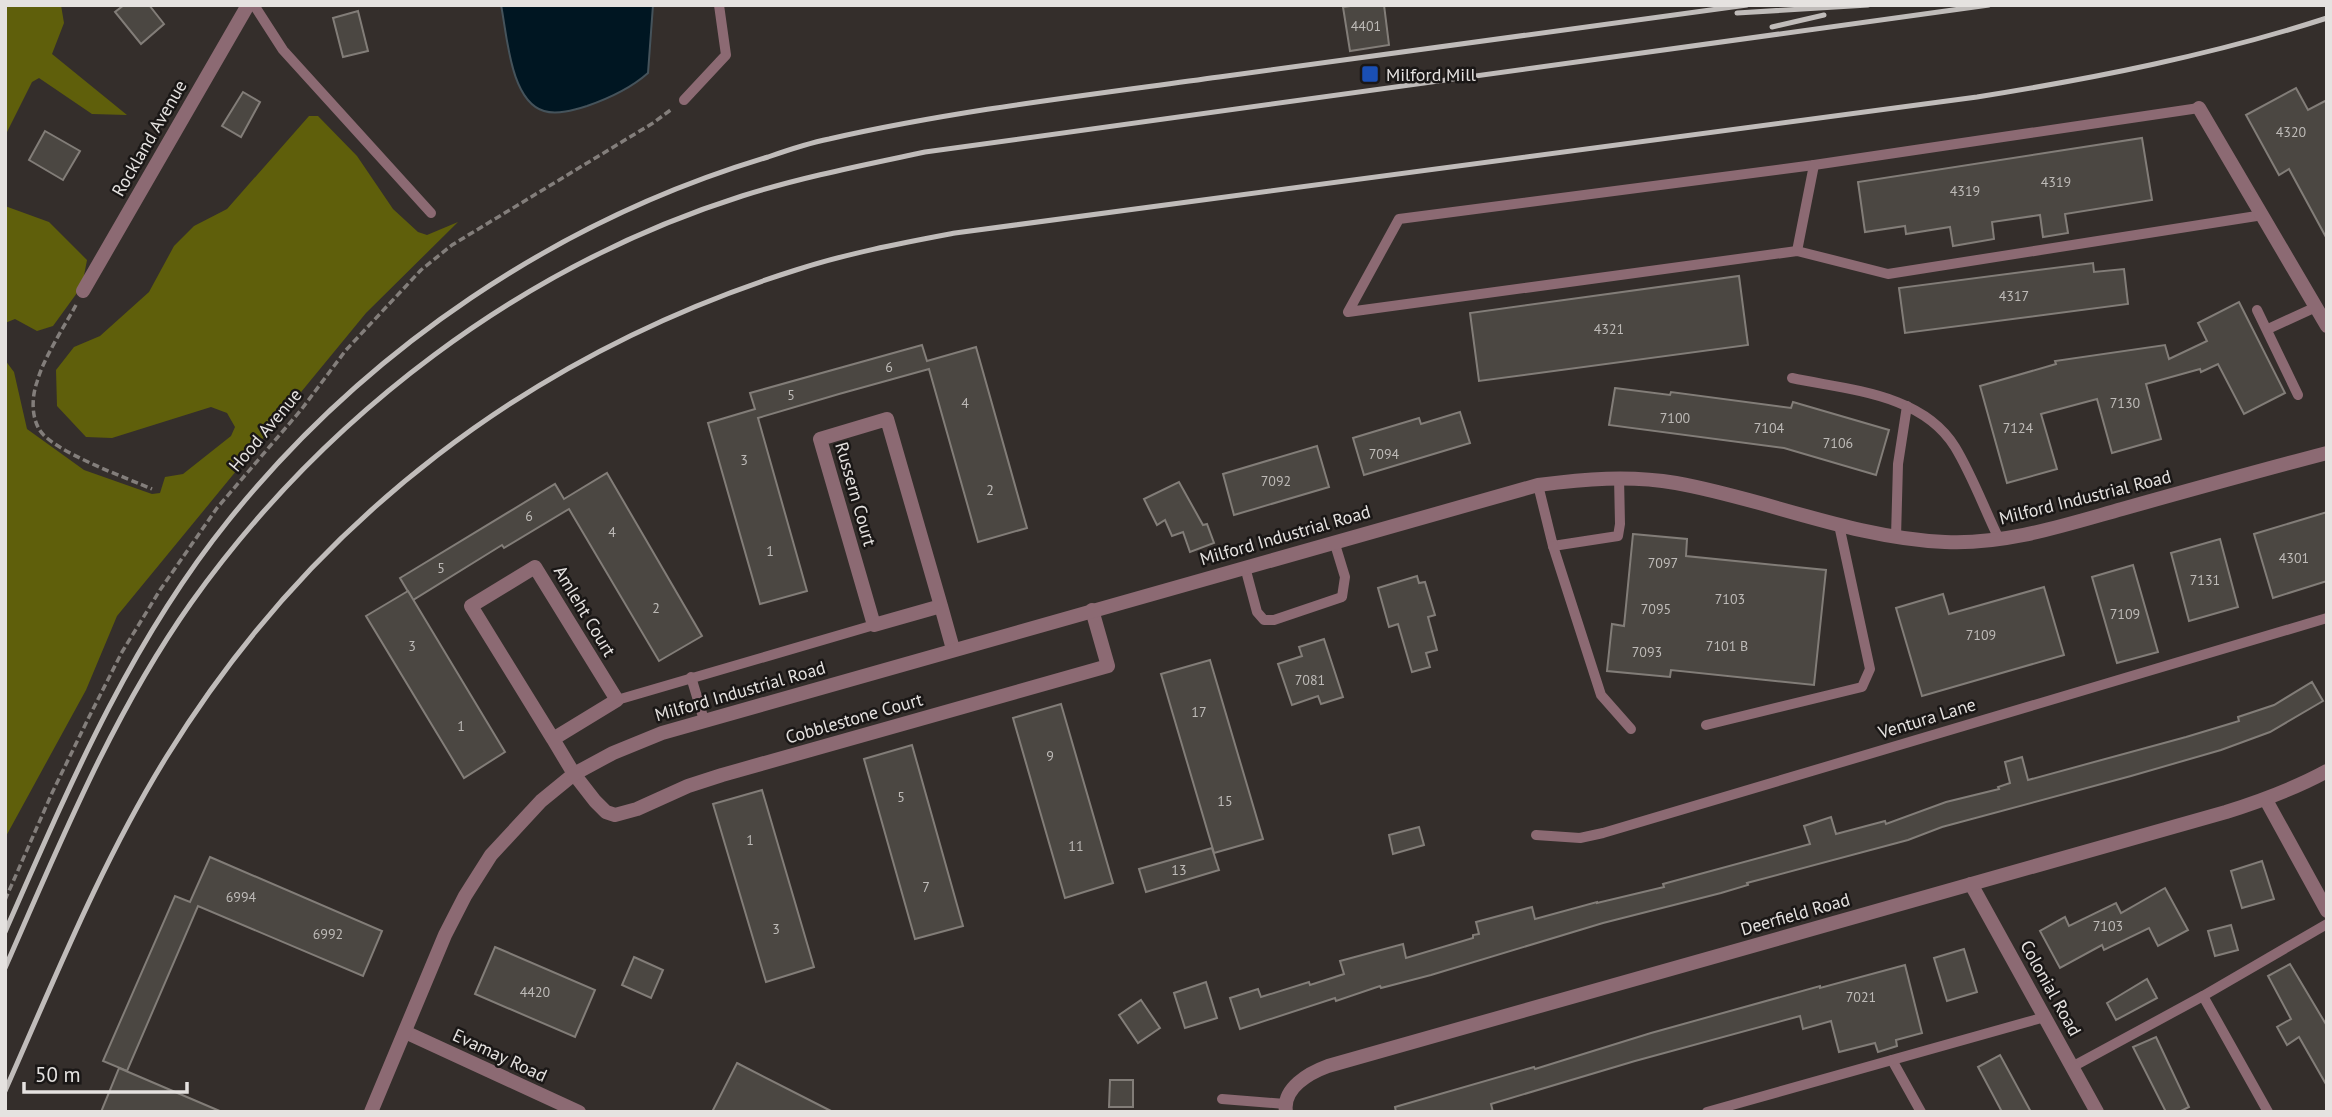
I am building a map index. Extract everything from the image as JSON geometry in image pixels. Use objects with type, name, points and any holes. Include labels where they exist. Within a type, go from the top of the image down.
[{"type":"street","name":"Rockland Avenue","points":[[83,290],[248,5]]},
{"type":"street","points":[[2199,108],[2327,326]]},
{"type":"street","name":"Russern Court","points":[[874,625],[820,439],[887,419],[953,649]]},
{"type":"street","name":"Milford Industrial Road","points":[[371,1112],[445,935],[465,896],[491,855],[541,801],[574,774],[613,753],[662,733],[1538,485],[1619,477],[1673,482],[1735,495],[1839,525],[1896,537],[1947,542],[1999,539],[2044,530],[2327,453]]},
{"type":"street","name":"Amleht Court","points":[[574,774],[471,606],[536,567],[617,699]]},
{"type":"street","points":[[874,625],[941,606]]},
{"type":"street","name":"Cobblestone Court","points":[[574,774],[606,812],[615,815],[722,775],[1108,666],[1092,610]]},
{"type":"street","points":[[552,739],[617,699]]},
{"type":"street","name":"Deerfield Road","points":[[1285,1108],[1295,1085],[1311,1073],[1328,1066],[2266,800],[2327,771]]},
{"type":"street","points":[[2266,800],[2327,911]]},
{"type":"street","name":"Colonial Road","points":[[1972,884],[2097,1112]]},
{"type":"street","name":"Evamay Road","points":[[405,1032],[579,1112]]},
{"type":"lane","points":[[254,5],[283,50],[431,213]]},
{"type":"lane","points":[[684,100],[726,55],[719,5]]},
{"type":"lane","points":[[2199,108],[1814,165],[1399,219],[1348,312],[1797,251],[1888,274],[2263,215]]},
{"type":"lane","points":[[1797,251],[1814,165]]},
{"type":"lane","points":[[2267,329],[2316,307]]},
{"type":"lane","points":[[2257,310],[2298,395]]},
{"type":"lane","points":[[1791,377],[1894,400],[1938,425],[1954,446],[1999,539]]},
{"type":"lane","points":[[1896,537],[1898,464],[1907,406]]},
{"type":"lane","points":[[1553,546],[1618,536],[1619,477]]},
{"type":"lane","points":[[1538,485],[1553,546],[1601,695],[1631,729]]},
{"type":"lane","points":[[1706,725],[1862,687],[1870,668],[1839,525]]},
{"type":"lane","points":[[1245,567],[1256,612],[1264,620],[1273,620],[1342,597],[1345,577],[1334,541]]},
{"type":"lane","name":"Ventura Lane","points":[[1536,835],[1580,838],[1603,833],[2327,618]]},
{"type":"lane","points":[[617,699],[874,625]]},
{"type":"lane","points":[[691,677],[704,720]]},
{"type":"lane","points":[[2072,1067],[2203,996],[2327,924]]},
{"type":"lane","points":[[2203,996],[2268,1112]]},
{"type":"lane","points":[[1707,1112],[2045,1017]]},
{"type":"lane","points":[[1892,1060],[1921,1112]]},
{"type":"lane","points":[[1222,1098],[1285,1108]]},
{"type":"path","name":"Hood Avenue","points":[[5,900],[52,793],[89,718],[122,652],[160,590],[217,508],[301,411],[346,350],[421,270],[452,245],[653,123],[684,100]]},
{"type":"path","points":[[83,290],[37,379],[33,400],[39,430],[51,442],[152,489]]},
{"type":"shaded area","points":[[5,5],[61,5],[64,23],[52,54],[127,115],[92,114],[39,78],[32,82],[5,136]]},
{"type":"shaded area","points":[[309,116],[318,116],[357,156],[393,209],[418,232],[427,235],[458,222],[366,313],[117,616],[86,690],[5,838],[5,360],[14,372],[27,429],[84,470],[152,494],[160,493],[165,477],[183,474],[231,436],[235,427],[227,413],[211,407],[112,438],[86,437],[57,406],[56,370],[74,347],[100,336],[149,292],[174,246],[194,226],[227,209]]},
{"type":"shaded area","points":[[5,206],[49,222],[87,260],[82,286],[53,326],[37,331],[15,319],[5,323]]},
{"type":"water","points":[[501,5],[653,5],[648,73],[612,96],[582,108],[544,111],[533,105],[517,81],[508,49]]},
{"type":"building","points":[[124,5],[149,5],[164,24],[141,44],[115,12]]},
{"type":"building","points":[[1384,5],[1389,45],[1350,51],[1343,7]]},
{"type":"building","points":[[358,11],[368,51],[343,57],[333,18]]},
{"type":"building","points":[[2296,88],[2308,110],[2327,100],[2327,239],[2289,169],[2279,175],[2246,115]]},
{"type":"building","points":[[243,92],[260,102],[241,137],[222,126]]},
{"type":"building","points":[[45,131],[80,151],[63,180],[29,160]]},
{"type":"building","points":[[2142,138],[2152,200],[2065,214],[2068,233],[2043,237],[2040,215],[1992,222],[1994,239],[1953,246],[1950,227],[1906,234],[1905,226],[1865,232],[1858,182]]},
{"type":"building","points":[[2093,263],[2094,272],[2124,269],[2128,304],[1905,333],[1899,288]]},
{"type":"building","points":[[1739,276],[1748,345],[1479,381],[1470,313]]},
{"type":"building","points":[[2239,302],[2285,393],[2244,414],[2218,364],[2201,372],[2200,369],[2146,384],[2161,439],[2112,453],[2097,399],[2041,414],[2057,469],[2007,483],[1980,386],[2056,364],[2055,361],[2165,345],[2169,359],[2207,341],[2198,323]]},
{"type":"building","points":[[922,345],[927,361],[976,347],[1027,528],[978,542],[929,369],[839,394],[758,418],[807,591],[760,604],[708,423],[755,409],[750,393]]},
{"type":"building","points":[[1615,388],[1670,395],[1671,392],[1791,408],[1793,402],[1889,430],[1876,475],[1784,448],[1609,425]]},
{"type":"building","points":[[1460,412],[1470,443],[1364,475],[1353,438],[1419,418],[1421,424]]},
{"type":"building","points":[[1317,446],[1329,487],[1234,515],[1223,474]]},
{"type":"building","points":[[607,473],[702,636],[659,661],[569,509],[504,548],[502,545],[413,600],[400,578],[555,484],[564,499]]},
{"type":"building","points":[[1179,482],[1203,525],[1207,524],[1214,543],[1190,552],[1183,532],[1172,536],[1165,520],[1157,525],[1144,499]]},
{"type":"building","points":[[2327,512],[2327,581],[2273,598],[2254,534]]},
{"type":"building","points":[[1633,534],[1687,539],[1686,556],[1826,570],[1814,685],[1671,670],[1670,677],[1607,671],[1612,624],[1624,626]]},
{"type":"building","points":[[2220,539],[2238,607],[2189,621],[2171,553]]},
{"type":"building","points":[[2133,565],[2158,652],[2117,663],[2092,577]]},
{"type":"building","points":[[1417,576],[1419,583],[1425,582],[1435,615],[1428,617],[1437,650],[1426,653],[1430,667],[1412,672],[1398,624],[1389,627],[1378,588]]},
{"type":"building","points":[[2044,587],[2064,655],[1922,696],[1896,608],[1943,594],[1949,614]]},
{"type":"building","points":[[408,591],[505,752],[464,778],[366,616]]},
{"type":"building","points":[[1324,639],[1343,697],[1321,704],[1318,696],[1292,705],[1278,664],[1302,656],[1299,647]]},
{"type":"building","points":[[1210,660],[1263,839],[1214,853],[1161,674]]},
{"type":"building","points":[[2312,682],[2323,701],[2270,732],[2221,750],[1942,827],[1908,840],[1747,883],[1748,885],[1721,893],[1603,923],[1431,975],[1381,988],[1380,986],[1336,1001],[1335,998],[1240,1029],[1230,998],[1258,989],[1261,997],[1309,982],[1310,985],[1344,974],[1340,961],[1403,944],[1406,958],[1473,938],[1473,935],[1479,934],[1476,922],[1532,907],[1535,919],[1664,887],[1663,884],[1810,844],[1804,826],[1831,817],[1836,834],[1885,821],[1886,824],[1946,802],[1999,789],[1998,787],[2010,783],[2005,762],[2022,757],[2028,780],[2186,737],[2239,721],[2238,717],[2274,705]]},
{"type":"building","points":[[1061,704],[1113,883],[1065,898],[1013,718]]},
{"type":"building","points":[[912,745],[963,926],[915,939],[864,759]]},
{"type":"building","points":[[762,790],[814,967],[766,982],[713,804]]},
{"type":"building","points":[[1419,827],[1424,845],[1393,854],[1389,835]]},
{"type":"building","points":[[1212,848],[1219,870],[1146,892],[1139,869]]},
{"type":"building","points":[[210,857],[382,931],[363,976],[198,906],[127,1071],[103,1061],[175,896],[190,902]]},
{"type":"building","points":[[2262,861],[2274,899],[2242,908],[2231,871]]},
{"type":"building","points":[[2165,888],[2188,930],[2158,946],[2149,928],[2104,950],[2102,945],[2060,968],[2040,931],[2065,917],[2069,926],[2116,903],[2121,913]]},
{"type":"building","points":[[2231,925],[2238,950],[2215,956],[2208,931]]},
{"type":"building","points":[[495,947],[595,990],[575,1037],[475,994]]},
{"type":"building","points":[[1964,949],[1977,992],[1947,1001],[1934,958]]},
{"type":"building","points":[[634,957],[663,970],[651,998],[622,985]]},
{"type":"building","points":[[2290,964],[2327,1026],[2327,1086],[2299,1037],[2287,1045],[2277,1027],[2291,1019],[2268,976]]},
{"type":"building","points":[[1905,965],[1922,1033],[1896,1040],[1897,1046],[1878,1052],[1875,1043],[1839,1052],[1831,1021],[1803,1029],[1800,1016],[1491,1104],[1493,1112],[1396,1112],[1395,1107],[1534,1067],[1535,1069],[1651,1033]]},
{"type":"building","points":[[2147,979],[2157,998],[2116,1020],[2107,1003]]},
{"type":"building","points":[[1206,982],[1217,1018],[1185,1028],[1174,993]]},
{"type":"building","points":[[1141,1000],[1160,1028],[1138,1043],[1119,1015]]},
{"type":"building","points":[[2156,1037],[2189,1107],[2179,1112],[2166,1112],[2133,1047]]},
{"type":"building","points":[[2000,1055],[2031,1112],[2002,1112],[1978,1067]]},
{"type":"building","points":[[737,1063],[833,1112],[712,1112]]},
{"type":"building","points":[[119,1068],[222,1112],[101,1112]]},
{"type":"building","points":[[1110,1080],[1133,1080],[1133,1107],[1109,1107]]},
{"type":"railway","points":[[5,932],[77,772],[131,667],[160,617],[228,521],[282,459],[341,400],[404,347],[471,298],[541,255],[614,216],[690,184],[806,145],[877,129],[1072,97],[1747,5]]},
{"type":"railway","points":[[1737,13],[1868,5]]},
{"type":"railway","points":[[5,968],[89,781],[136,690],[191,603],[244,534],[303,470],[366,410],[434,355],[506,306],[582,263],[660,226],[742,196],[810,177],[925,152],[1989,5]]},
{"type":"railway","points":[[1772,27],[1824,15]]},
{"type":"railway","points":[[5,1091],[80,920],[143,796],[225,670],[290,592],[361,520],[437,455],[519,398],[607,348],[699,305],[796,270],[855,253],[955,233],[1977,97],[2154,64],[2327,18]]},
{"type":"place","name":"Milford Mill","points":[[1370,74]]}]
